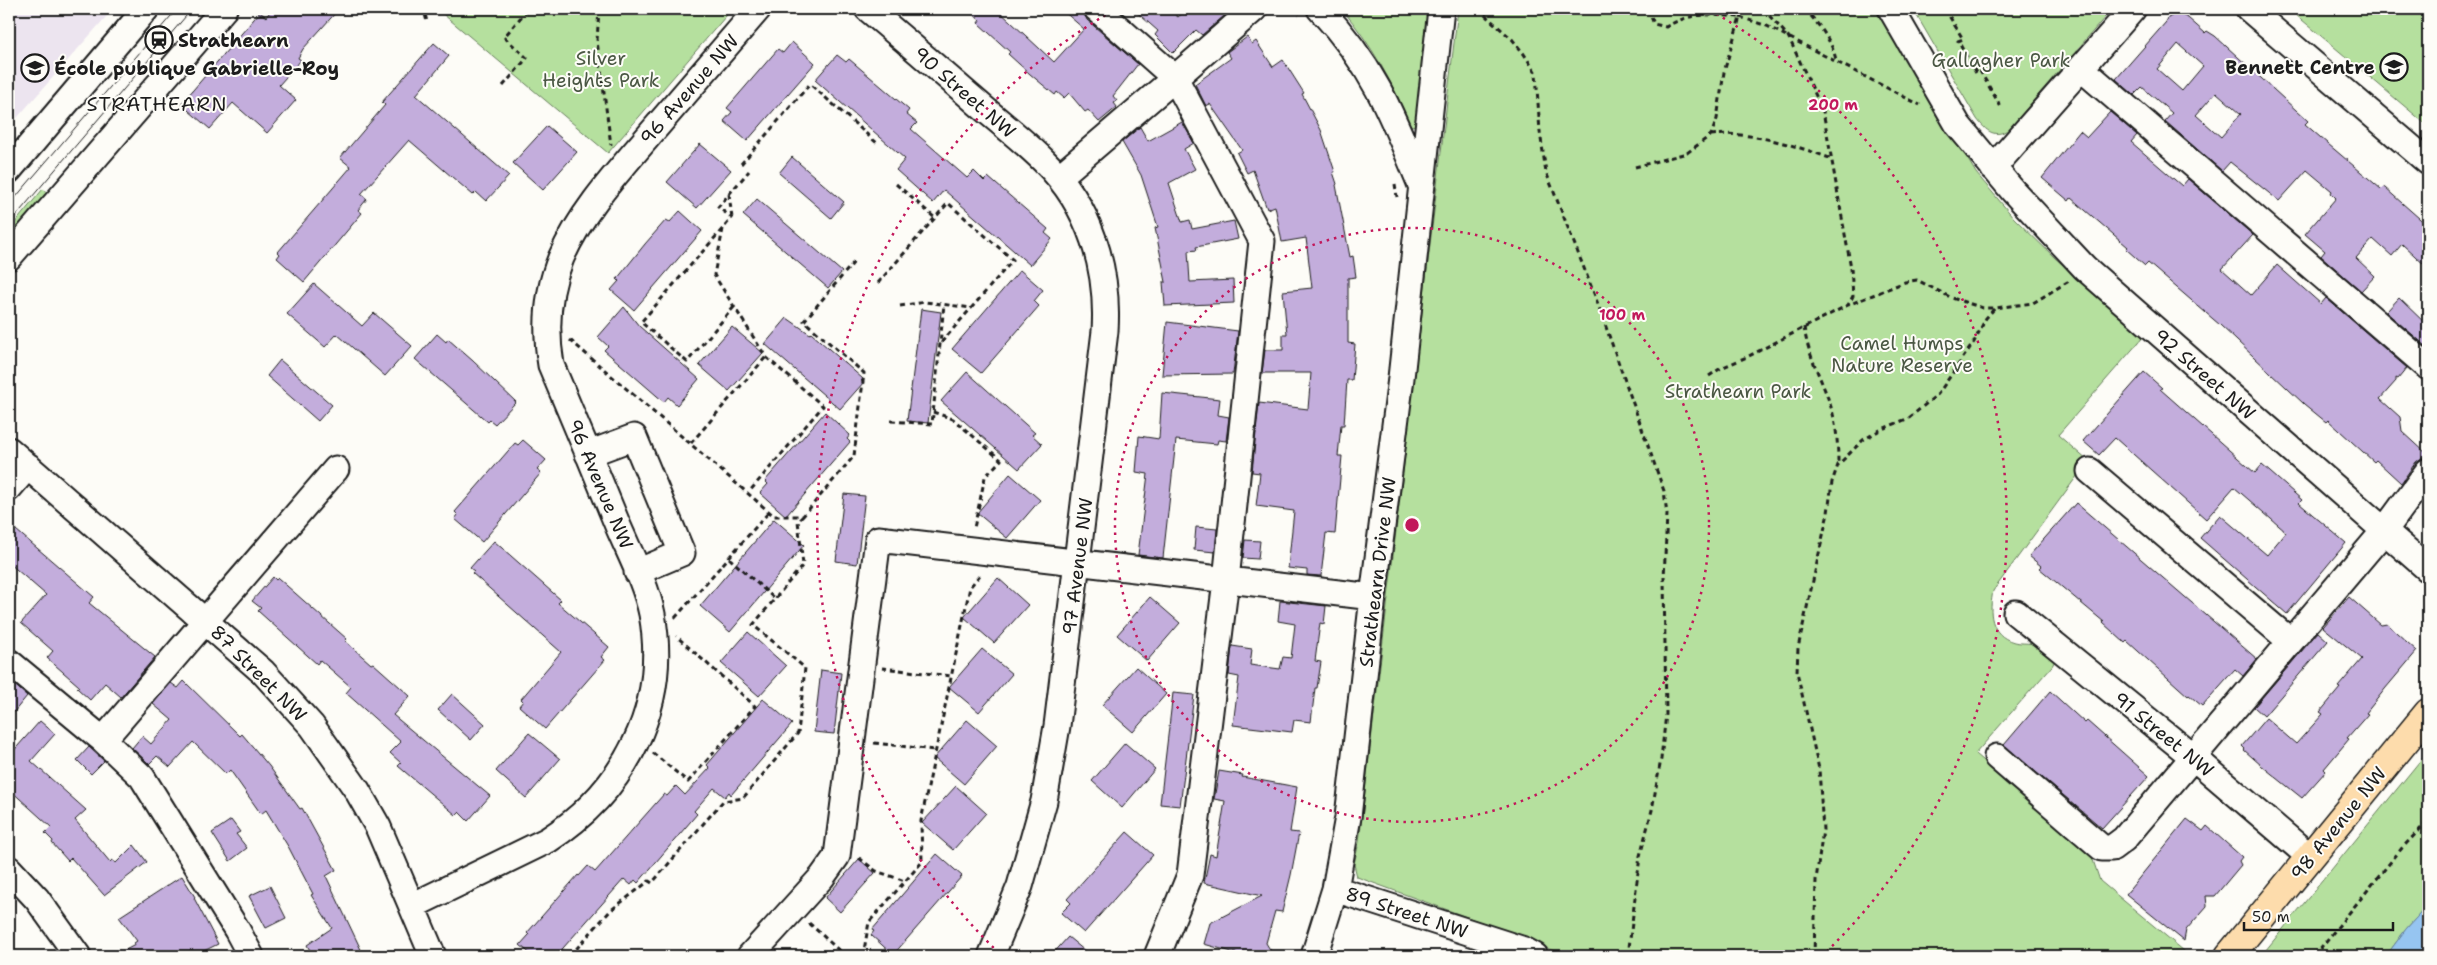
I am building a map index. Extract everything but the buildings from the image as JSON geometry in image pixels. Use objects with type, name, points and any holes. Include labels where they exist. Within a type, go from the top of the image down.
[{"type":"main road","name":"98 Avenue NW","points":[[2229,956],[2428,713]]},
{"type":"street","points":[[9,170],[146,9]]},
{"type":"street","points":[[9,257],[224,9]]},
{"type":"street","name":"96 Avenue NW","points":[[412,906],[548,840],[585,812],[616,778],[638,738],[647,714],[656,663],[652,612],[551,365],[548,314],[550,296],[561,258],[580,223],[611,180],[758,9]]},
{"type":"street","name":"90 Street NW","points":[[868,9],[1029,147],[1059,177]]},
{"type":"street","points":[[1097,9],[1175,78],[1262,241],[1226,580],[1190,875],[1157,956]]},
{"type":"street","points":[[1059,177],[1254,9]]},
{"type":"street","name":"Strathearn Drive NW","points":[[1314,956],[1335,889],[1348,817],[1373,597],[1401,378],[1420,184],[1441,9]]},
{"type":"street","name":"92 Street NW","points":[[1891,9],[1958,125],[1993,168],[2085,268],[2428,569]]},
{"type":"street","points":[[1993,168],[2133,9]]},
{"type":"street","points":[[2250,9],[2428,162]]},
{"type":"street","name":"Strathearn Drive NW","points":[[1312,15],[1353,47],[1381,92],[1420,184]]},
{"type":"street","points":[[2081,68],[2428,367]]},
{"type":"street","name":"97 Avenue NW","points":[[991,956],[1020,886],[1044,801],[1057,726],[1105,331],[1106,302],[1103,273],[1090,229],[1080,208],[1059,177]]},
{"type":"street","points":[[588,454],[634,437],[682,553],[637,572]]},
{"type":"street","name":"87 Street NW","points":[[9,450],[205,620],[288,698],[334,754],[378,827],[434,956]]},
{"type":"street","points":[[9,488],[28,466]]},
{"type":"street","points":[[103,740],[336,469]]},
{"type":"street","points":[[2090,471],[2290,641]]},
{"type":"street","points":[[1997,757],[2102,848],[2112,848],[2124,839],[2192,756],[2384,531],[2428,472]]},
{"type":"street","points":[[750,956],[794,908],[837,856],[878,540],[1373,597]]},
{"type":"street","name":"91 Street NW","points":[[2016,613],[2192,756],[2310,857]]},
{"type":"street","points":[[9,662],[103,740],[142,777],[237,930],[251,956]]},
{"type":"street","points":[[9,869],[37,899],[78,956]]},
{"type":"street","name":"89 Street NW","points":[[1335,889],[1480,947],[1535,956]]},
{"type":"path","points":[[419,9],[425,14],[428,22]]},
{"type":"path","points":[[503,86],[527,58],[504,37],[528,9]]},
{"type":"path","points":[[599,9],[597,41],[610,149]]},
{"type":"path","points":[[1292,9],[1312,15]]},
{"type":"path","points":[[1478,9],[1512,39],[1536,73],[1542,154],[1546,172],[1562,210],[1664,490],[1667,514],[1664,578],[1666,714],[1662,759],[1652,810],[1640,856],[1628,956]]},
{"type":"path","points":[[1648,9],[1654,24],[1666,26],[1680,19],[1698,14],[1740,17],[1768,26],[1923,107]]},
{"type":"path","points":[[1763,9],[1788,36],[1823,111],[1851,268],[1852,296],[1848,305]]},
{"type":"path","points":[[1805,9],[1826,37],[1834,51],[1836,61]]},
{"type":"path","points":[[1945,9],[1963,39],[1958,41],[1976,73],[1980,71],[2001,107]]},
{"type":"path","points":[[1711,136],[1717,119],[1724,72],[1740,17]]},
{"type":"path","points":[[741,164],[810,84],[878,144]]},
{"type":"path","points":[[1635,167],[1687,153],[1711,136],[1736,135],[1764,139],[1832,159]]},
{"type":"path","points":[[732,218],[718,207],[748,171]]},
{"type":"path","points":[[1395,183],[1397,202]]},
{"type":"path","points":[[896,184],[935,218]]},
{"type":"path","points":[[729,194],[732,218],[641,322],[687,362],[734,307]]},
{"type":"path","points":[[878,283],[948,203],[1013,260],[940,344]]},
{"type":"path","points":[[723,228],[714,275],[766,357],[823,406],[748,493]]},
{"type":"path","points":[[570,956],[610,911],[649,881],[652,883],[723,801],[743,798],[798,733],[805,668],[753,625],[803,565],[798,521],[854,456],[864,373],[804,322],[854,262]]},
{"type":"path","points":[[1709,376],[1721,368],[1848,305],[1905,282],[1917,280],[1952,298],[1983,308],[1995,308],[2033,303],[2060,287],[2085,268]]},
{"type":"path","points":[[900,306],[925,302],[972,308]]},
{"type":"path","points":[[891,421],[932,424],[944,304]]},
{"type":"path","points":[[1838,465],[1863,440],[1880,430],[1909,418],[1946,384],[1986,318],[1995,308]]},
{"type":"path","points":[[1804,327],[1806,341],[1833,414],[1838,441],[1838,465],[1832,482],[1828,513],[1798,648],[1797,672],[1819,769],[1823,830],[1816,880],[1814,956]]},
{"type":"path","points":[[569,340],[774,516],[803,516]]},
{"type":"path","points":[[691,443],[766,357]]},
{"type":"path","points":[[863,956],[868,922],[922,862],[921,821],[935,750],[970,587],[980,575],[972,551],[985,477],[1001,460],[953,419],[933,412]]},
{"type":"path","points":[[670,624],[769,512]]},
{"type":"path","points":[[729,558],[775,598]]},
{"type":"path","points":[[650,751],[688,782],[755,706],[670,631]]},
{"type":"path","points":[[862,666],[951,676]]},
{"type":"path","points":[[852,741],[935,750]]},
{"type":"path","points":[[2314,956],[2402,848],[2428,821]]},
{"type":"path","points":[[839,841],[876,871],[905,881]]},
{"type":"path","points":[[794,908],[845,956]]},
{"type":"shaded area","name":"École publique Gabrielle-Roy","points":[[9,9],[113,9],[9,127]]},
{"type":"green space","name":"Silver Heights Park","points":[[437,9],[732,9],[608,153]]},
{"type":"green space","points":[[1342,9],[1427,9],[1429,16],[1416,125],[1412,126],[1409,123],[1380,63]]},
{"type":"green space","name":"Strathearn Park","points":[[1458,9],[1881,9],[1908,59],[1976,173],[2014,218],[2055,258],[2145,335],[2058,435],[2088,461],[1993,591],[1991,614],[1995,628],[2000,634],[2014,642],[2041,646],[2057,657],[2052,666],[1975,754],[2091,854],[2100,881],[2190,956],[1565,956],[1522,937],[1357,877],[1354,864],[1359,842]]},
{"type":"green space","name":"Gallagher Park","points":[[1913,9],[2112,9],[2009,129],[2004,132],[1995,133],[1987,130],[1977,119]]},
{"type":"green space","name":"Bennett Centre","points":[[2289,9],[2428,9],[2428,126]]},
{"type":"green space","points":[[43,189],[51,196],[9,245],[9,230]]},
{"type":"green space","points":[[2428,751],[2428,905],[2406,929],[2386,956],[2261,956]]},
{"type":"water","points":[[2428,905],[2428,956],[2386,956],[2406,929]]},
{"type":"tram line","points":[[9,205],[177,9]]},
{"type":"tram line","points":[[9,224],[192,9]]},
{"type":"place","name":"Strathearn","points":[[159,40]]},
{"type":"place","name":"Bennett Centre","points":[[2394,67]]},
{"type":"place","name":"École publique Gabrielle-Roy","points":[[35,68]]},
{"type":"district","name":"STRATHEARN","points":[[157,104]]},
{"type":"park label","name":"Camel Humps Nature Reserve","points":[[1902,354]]}]
